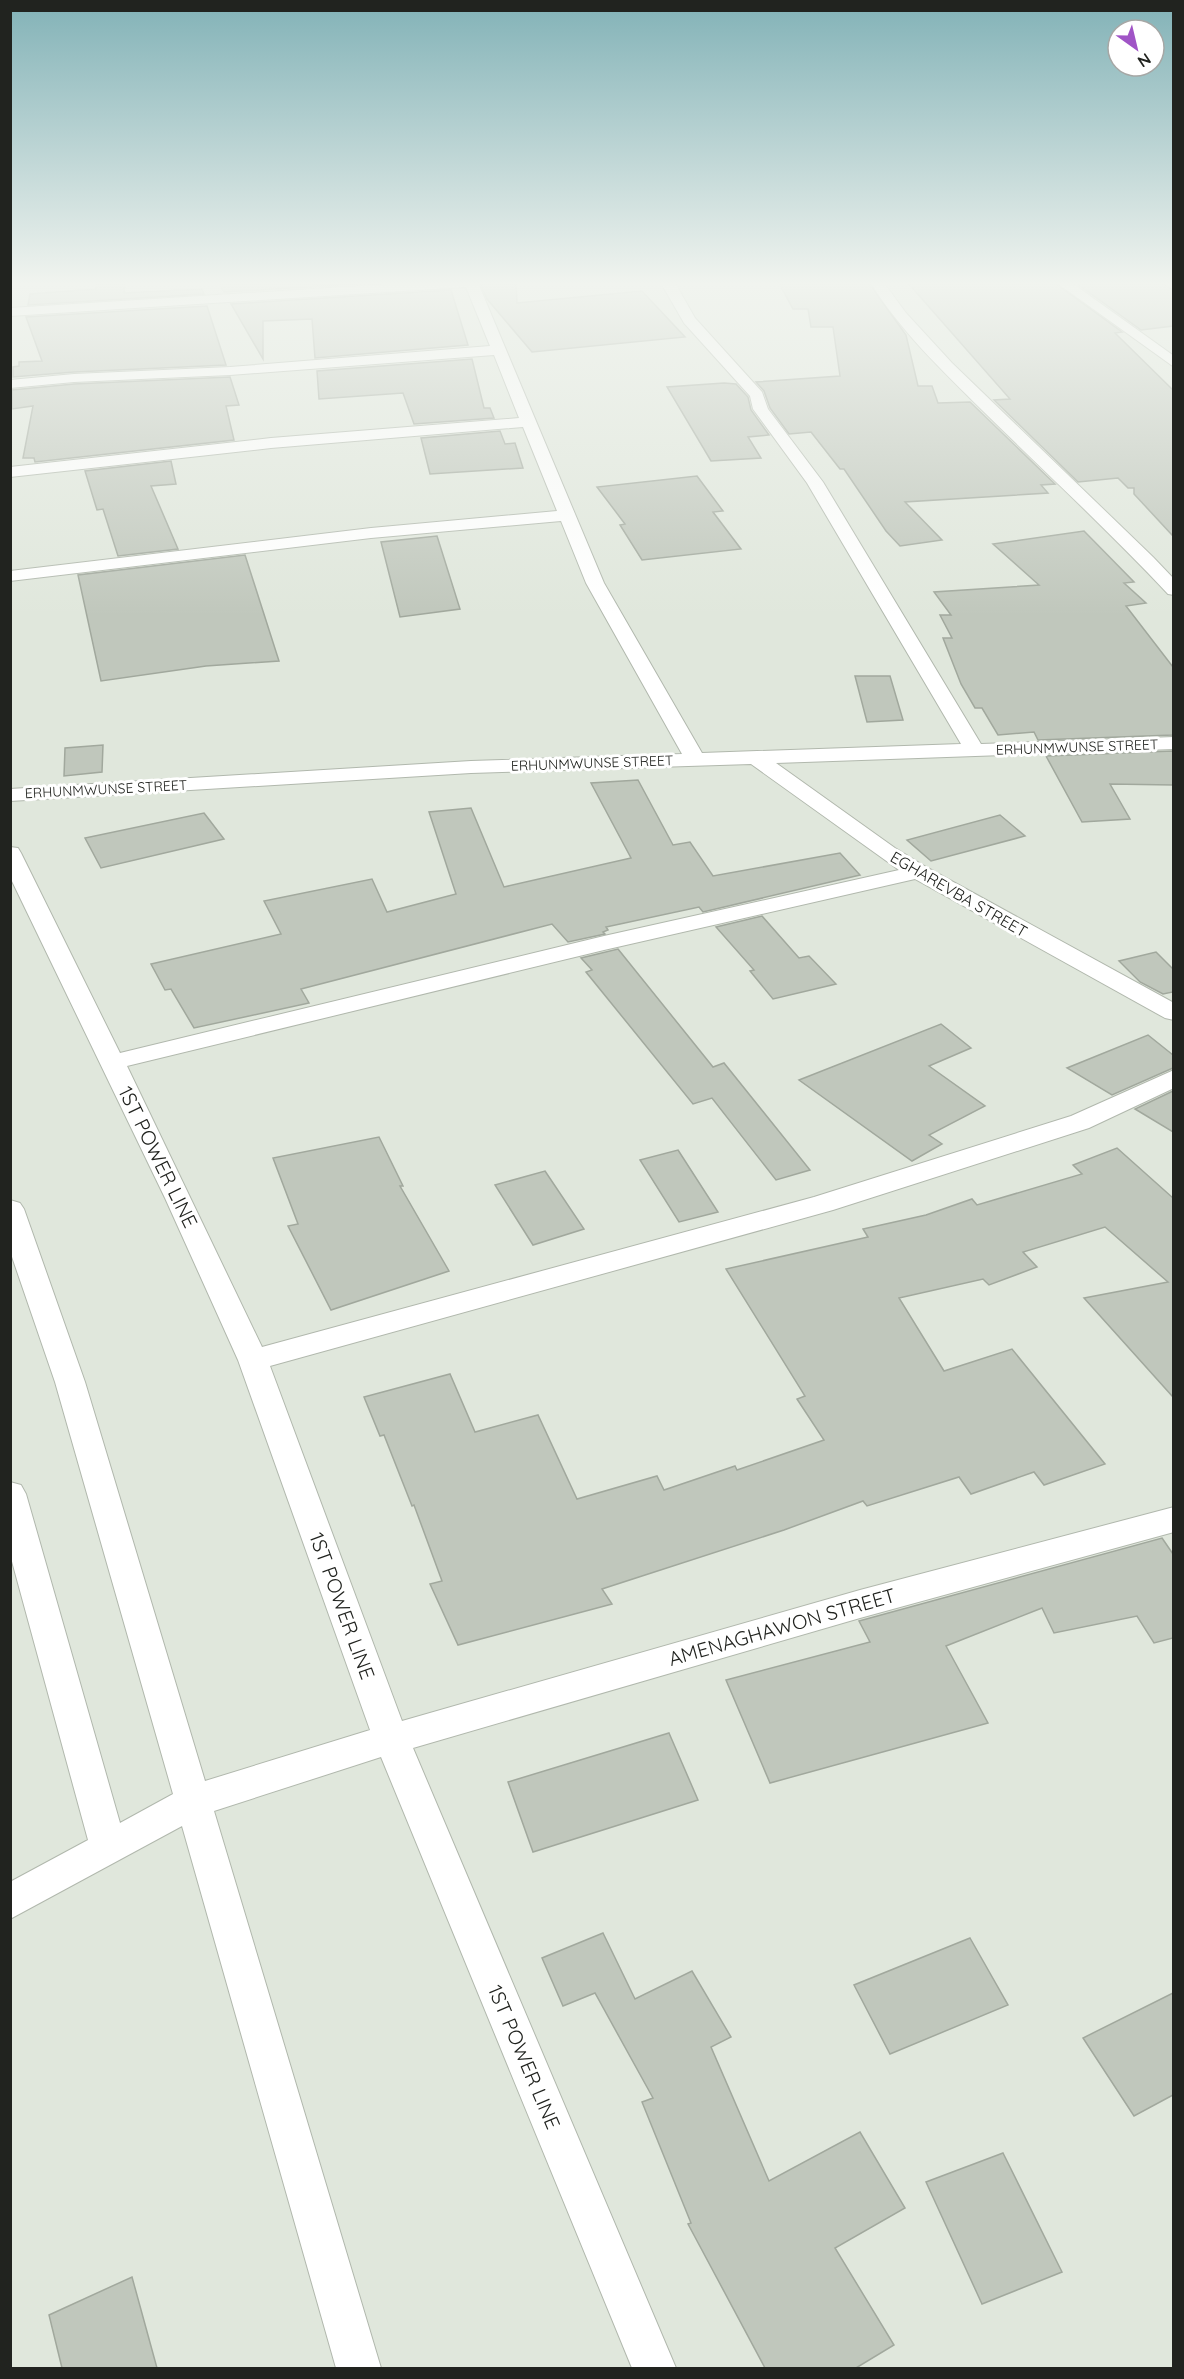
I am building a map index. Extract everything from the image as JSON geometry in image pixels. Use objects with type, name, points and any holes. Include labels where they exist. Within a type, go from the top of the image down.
[{"type":"street","points":[[517,394],[596,583],[695,759]]},
{"type":"street","points":[[756,394],[761,409],[814,482],[975,751]]},
{"type":"street","points":[[973,394],[1137,549],[1173,590]]},
{"type":"street","points":[[10,472],[271,443],[528,422]]},
{"type":"street","points":[[10,576],[371,533],[567,515]]},
{"type":"street","name":"ERHUNMWUNSE STREET","points":[[10,795],[471,767],[1173,743]]},
{"type":"street","name":"EGHAREVBA STREET","points":[[755,757],[887,853],[918,872],[1173,1013]]},
{"type":"street","name":"1ST POWER LINE","points":[[10,853],[179,1198],[253,1360],[391,1739],[654,2368]]},
{"type":"street","points":[[113,1062],[603,943],[918,872]]},
{"type":"street","points":[[253,1360],[823,1204],[1080,1122],[1173,1078]]},
{"type":"street","points":[[10,1209],[70,1382],[359,2368]]},
{"type":"street","points":[[10,1494],[109,1848]]},
{"type":"street","name":"AMENAGHAWON STREET","points":[[10,1902],[194,1801],[391,1739],[860,1604],[1173,1519]]},
{"type":"building","points":[[12,394],[235,394],[239,405],[226,406],[234,440],[35,462],[34,458],[23,458],[33,406],[12,409]]},
{"type":"building","points":[[319,394],[389,394],[319,399]]},
{"type":"building","points":[[403,394],[481,394],[484,408],[490,408],[494,418],[414,424]]},
{"type":"building","points":[[671,394],[745,394],[748,397],[751,410],[769,435],[748,437],[761,458],[711,461]]},
{"type":"building","points":[[765,394],[935,394],[938,403],[970,402],[1055,484],[1041,485],[1048,493],[905,502],[942,540],[900,546],[886,531],[844,469],[840,469],[811,432],[789,434],[770,408]]},
{"type":"building","points":[[1006,394],[1173,394],[1173,536],[1134,494],[1134,488],[1128,488],[1118,478],[1078,482],[994,400],[1010,399]]},
{"type":"building","points":[[500,431],[505,444],[515,443],[523,468],[430,474],[421,438]]},
{"type":"building","points":[[171,461],[176,484],[151,486],[178,549],[118,556],[103,509],[97,510],[85,471]]},
{"type":"building","points":[[697,476],[723,511],[713,512],[741,549],[642,560],[620,525],[625,524],[597,487]]},
{"type":"building","points":[[1084,531],[1134,582],[1124,583],[1146,603],[1126,606],[1173,667],[1173,735],[1038,740],[1034,732],[998,735],[982,708],[975,708],[961,684],[943,638],[952,638],[940,615],[951,615],[934,592],[1039,585],[993,544]]},
{"type":"building","points":[[437,536],[460,609],[400,617],[381,542]]},
{"type":"building","points":[[245,555],[279,661],[206,666],[101,681],[78,575]]},
{"type":"building","points":[[855,676],[890,676],[903,720],[867,722]]},
{"type":"building","points":[[103,745],[102,772],[64,776],[65,748]]},
{"type":"building","points":[[1173,751],[1173,785],[1110,784],[1130,819],[1082,822],[1046,756]]},
{"type":"building","points":[[638,780],[673,845],[690,842],[713,876],[840,853],[860,875],[703,912],[699,907],[606,927],[608,930],[603,932],[605,934],[568,942],[552,924],[301,989],[309,1003],[194,1028],[171,989],[165,990],[151,964],[281,934],[264,901],[372,879],[387,912],[456,894],[429,812],[471,808],[504,887],[631,858],[591,783]]},
{"type":"building","points":[[204,813],[224,839],[101,868],[85,838]]},
{"type":"building","points":[[1000,815],[1025,836],[931,861],[907,840]]},
{"type":"building","points":[[762,916],[799,958],[809,956],[836,984],[773,999],[750,971],[754,970],[716,927]]},
{"type":"building","points":[[618,949],[713,1067],[724,1063],[810,1170],[776,1180],[712,1098],[693,1104],[586,972],[592,970],[581,958]]},
{"type":"building","points":[[1156,952],[1173,969],[1173,992],[1163,994],[1140,982],[1119,961]]},
{"type":"building","points":[[941,1024],[971,1048],[929,1066],[985,1106],[929,1135],[942,1144],[912,1161],[799,1080]]},
{"type":"building","points":[[1148,1035],[1173,1055],[1173,1068],[1112,1095],[1067,1068]]},
{"type":"building","points":[[1173,1091],[1173,1132],[1135,1109]]},
{"type":"building","points":[[379,1137],[403,1186],[400,1186],[449,1271],[331,1310],[288,1226],[298,1224],[273,1158]]},
{"type":"building","points":[[1117,1148],[1173,1198],[1173,1397],[1084,1298],[1168,1282],[1105,1227],[1023,1252],[1037,1267],[989,1285],[983,1279],[899,1298],[944,1371],[1012,1349],[1105,1464],[1044,1485],[1034,1472],[971,1494],[959,1477],[867,1506],[863,1501],[784,1530],[602,1589],[612,1604],[458,1645],[430,1584],[442,1581],[414,1505],[412,1506],[384,1435],[380,1436],[364,1397],[450,1374],[475,1432],[538,1415],[577,1499],[657,1476],[664,1490],[735,1466],[737,1470],[824,1440],[797,1399],[805,1396],[726,1269],[868,1237],[863,1229],[926,1215],[972,1199],[977,1205],[1082,1174],[1073,1165]]},
{"type":"building","points":[[678,1150],[718,1212],[679,1222],[640,1160]]},
{"type":"building","points":[[545,1171],[584,1229],[533,1245],[495,1185]]},
{"type":"building","points":[[1162,1538],[1173,1554],[1173,1638],[1154,1643],[1137,1616],[1054,1633],[1042,1608],[946,1646],[988,1723],[770,1783],[726,1680],[870,1642],[859,1621]]},
{"type":"building","points":[[669,1733],[698,1800],[533,1852],[508,1782]]},
{"type":"building","points":[[603,1933],[635,1999],[692,1971],[731,2037],[711,2047],[769,2181],[860,2132],[905,2208],[835,2248],[894,2345],[856,2368],[765,2368],[688,2224],[691,2223],[642,2102],[653,2098],[595,1993],[563,2006],[542,1958]]},
{"type":"building","points":[[970,1938],[1008,2005],[890,2054],[854,1985]]},
{"type":"building","points":[[1173,1993],[1173,2095],[1134,2116],[1083,2038]]},
{"type":"building","points":[[1003,2153],[1062,2272],[982,2304],[926,2182]]},
{"type":"building","points":[[132,2277],[157,2368],[62,2368],[49,2315]]}]
